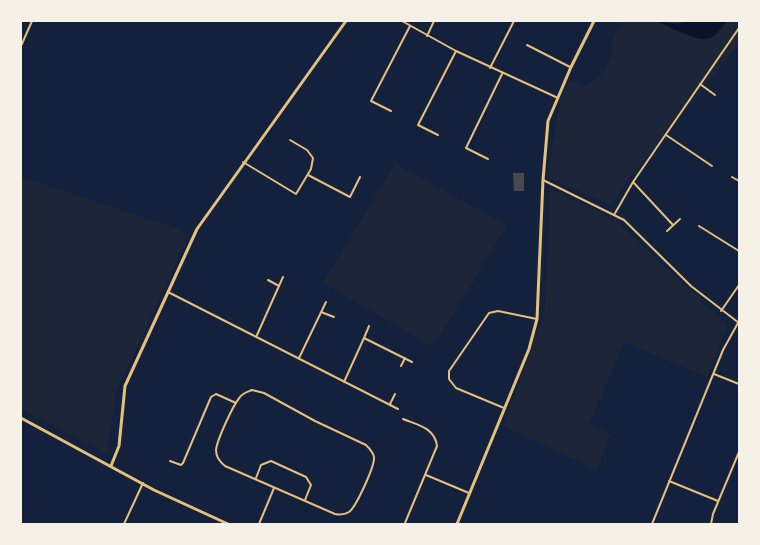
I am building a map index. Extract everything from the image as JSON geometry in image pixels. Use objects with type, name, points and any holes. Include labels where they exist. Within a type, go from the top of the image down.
[{"type":"street","points":[[21,46],[32,21]]},
{"type":"street","points":[[111,466],[119,446],[125,386],[196,229],[346,21]]},
{"type":"street","points":[[402,21],[502,74],[558,98]]},
{"type":"street","points":[[428,36],[434,21]]},
{"type":"street","points":[[490,68],[514,21]]},
{"type":"street","points":[[457,524],[529,349],[537,320],[543,180],[549,121],[571,67],[594,21]]},
{"type":"street","points":[[391,111],[371,101],[410,26]]},
{"type":"street","points":[[614,215],[633,182],[739,28]]},
{"type":"street","points":[[527,45],[571,67]]},
{"type":"street","points":[[438,135],[418,125],[456,51]]},
{"type":"street","points":[[488,159],[466,148],[502,74]]},
{"type":"street","points":[[700,84],[715,95]]},
{"type":"street","points":[[666,135],[712,166]]},
{"type":"street","points":[[243,162],[296,194],[308,175],[313,158],[307,150],[290,140]]},
{"type":"street","points":[[308,175],[350,197],[360,177]]},
{"type":"street","points":[[732,177],[739,181]]},
{"type":"street","points":[[543,180],[624,220],[675,272],[739,322],[714,374],[652,524]]},
{"type":"street","points":[[633,182],[673,225]]},
{"type":"street","points":[[668,231],[680,219]]},
{"type":"street","points":[[699,226],[739,251]]},
{"type":"street","points":[[257,335],[282,277]]},
{"type":"street","points":[[268,280],[279,286]]},
{"type":"street","points":[[722,311],[739,285]]},
{"type":"street","points":[[168,292],[257,335],[398,409]]},
{"type":"street","points":[[299,358],[326,302]]},
{"type":"street","points":[[504,408],[456,388],[449,379],[449,371],[489,314],[498,311],[537,320]]},
{"type":"street","points":[[321,312],[334,317]]},
{"type":"street","points":[[344,382],[369,326]]},
{"type":"street","points":[[364,338],[411,362]]},
{"type":"street","points":[[401,366],[405,358]]},
{"type":"street","points":[[714,374],[739,384]]},
{"type":"street","points":[[258,391],[366,445],[374,456],[373,465],[356,503],[348,513],[343,515],[335,514],[256,479],[225,466],[217,455],[217,446],[236,404],[246,392],[258,391]]},
{"type":"street","points":[[170,461],[181,465],[183,463],[211,397],[216,394],[236,404]]},
{"type":"street","points":[[390,404],[395,394]]},
{"type":"street","points":[[21,418],[143,483],[228,524]]},
{"type":"street","points":[[403,419],[430,431],[436,439],[437,447],[405,523]]},
{"type":"street","points":[[711,524],[718,501],[739,452]]},
{"type":"street","points":[[256,479],[261,465],[271,461],[306,477],[311,485],[305,500]]},
{"type":"street","points":[[426,475],[470,493]]},
{"type":"street","points":[[669,481],[718,501]]},
{"type":"street","points":[[124,524],[143,483]]},
{"type":"street","points":[[259,524],[274,488]]},
{"type":"shaded area","points":[[623,21],[739,21],[739,44],[626,183],[611,205],[547,177],[560,101],[569,80],[584,86],[598,78],[606,68],[613,39]]},
{"type":"shaded area","points":[[657,21],[677,24],[688,21],[727,21],[715,35],[699,39]]},
{"type":"shaded area","points":[[395,164],[507,225],[433,347],[323,283]]},
{"type":"shaded area","points":[[22,177],[179,229],[185,235],[185,244],[116,392],[107,453],[21,409]]},
{"type":"shaded area","points":[[551,190],[615,220],[728,325],[707,377],[624,342],[590,424],[610,434],[597,470],[503,426],[544,315]]},
{"type":"building","points":[[513,173],[524,173],[524,191],[514,191]]}]
